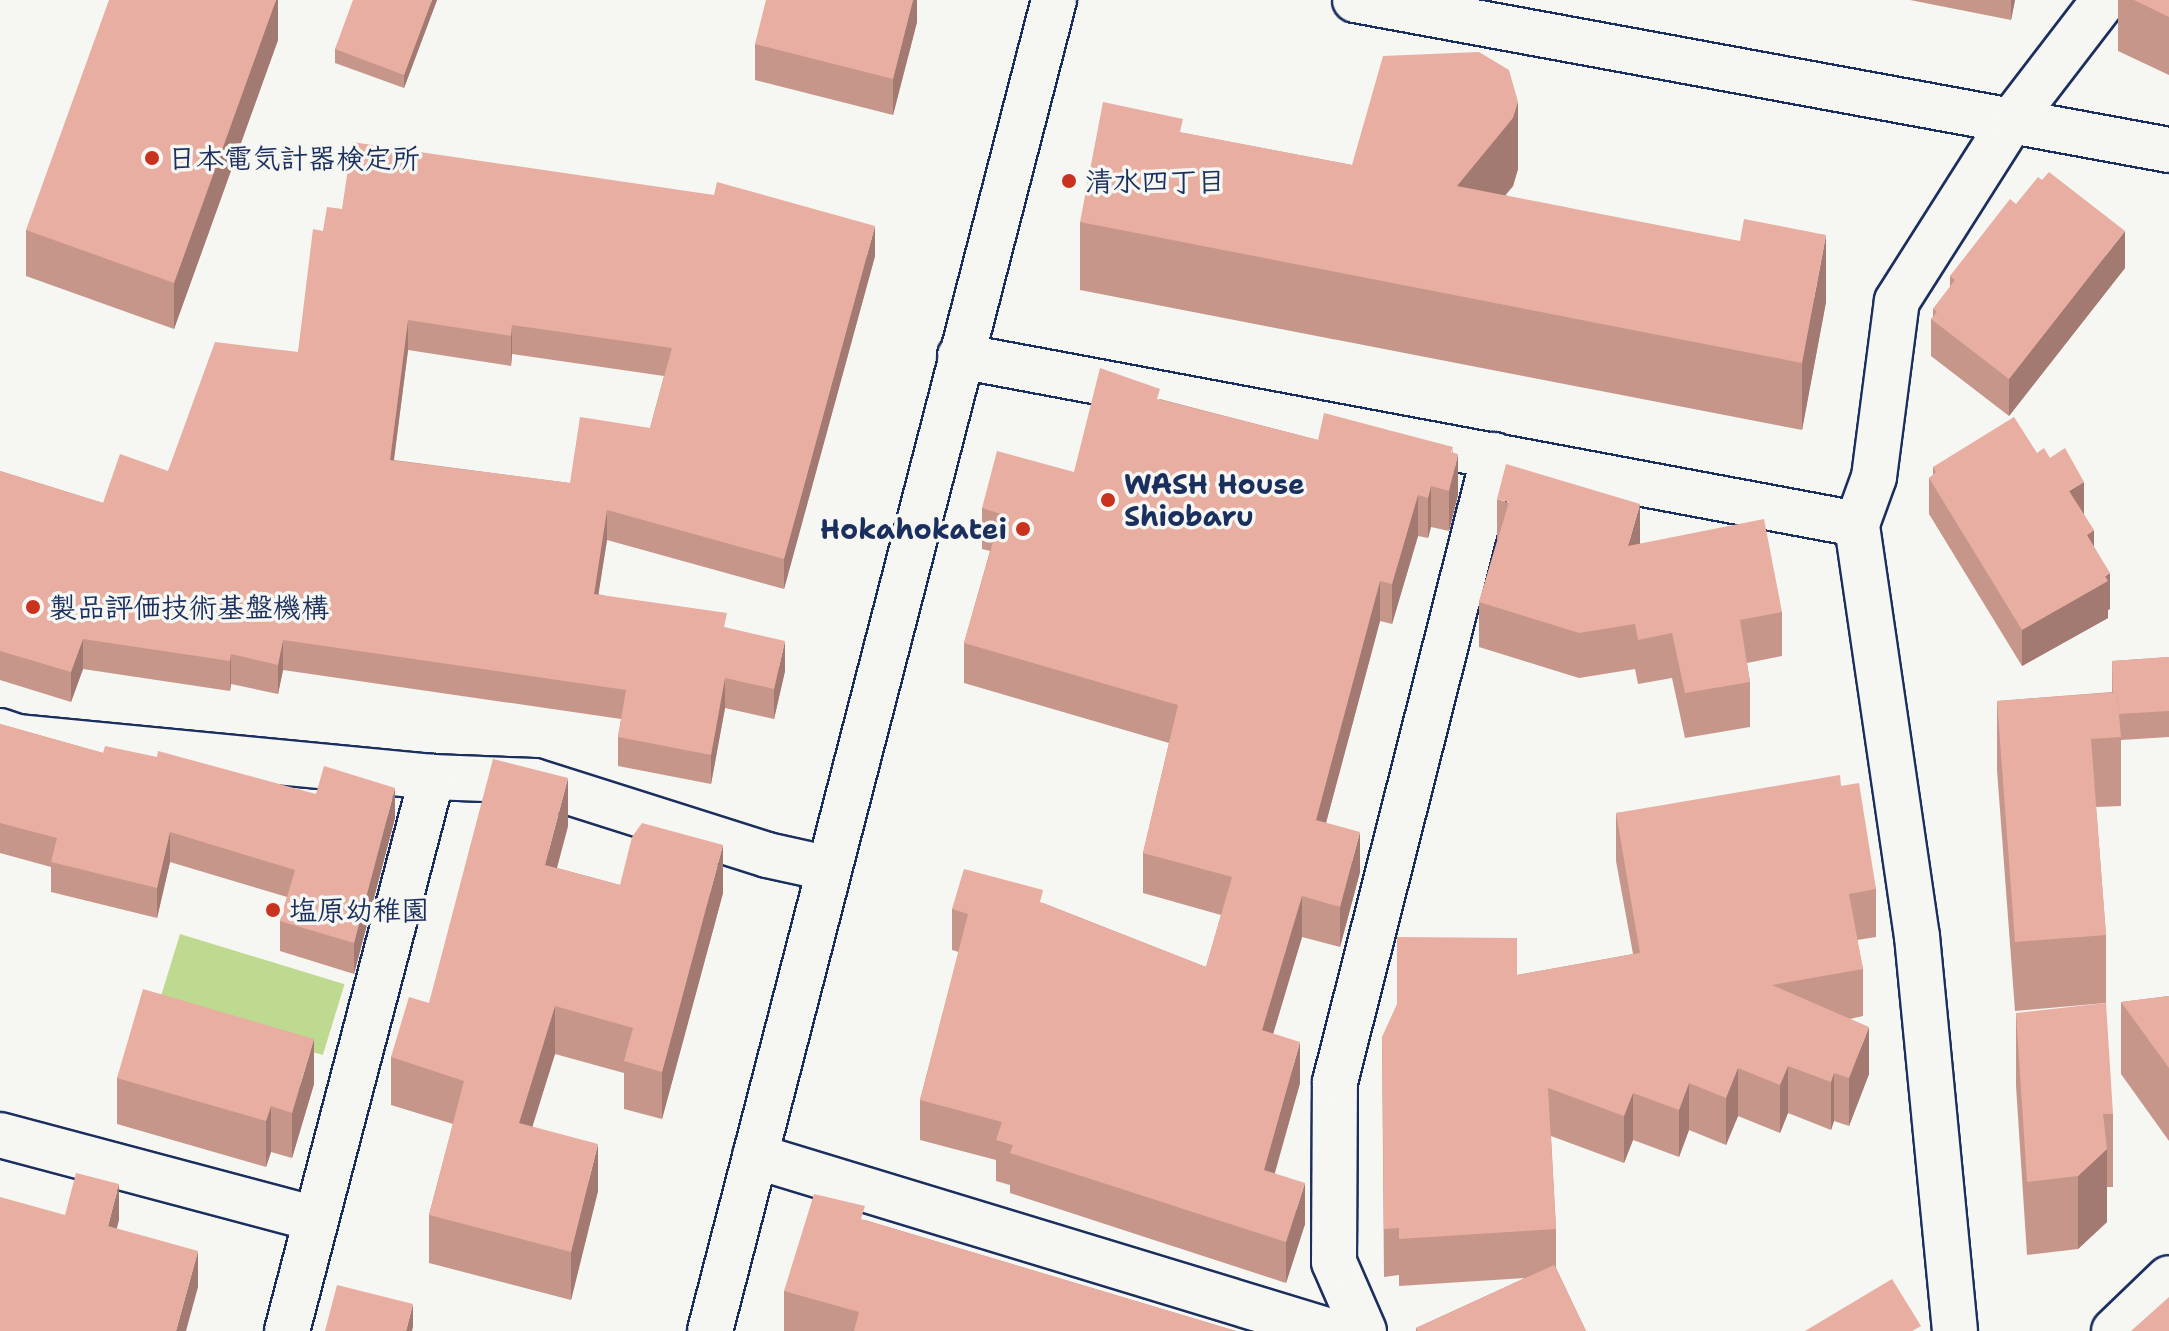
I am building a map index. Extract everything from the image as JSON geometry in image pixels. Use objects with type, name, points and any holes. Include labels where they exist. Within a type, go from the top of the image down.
[{"type":"street","points":[[710,1331],[826,868],[1054,0]]},
{"type":"street","points":[[1355,0],[2169,150]]},
{"type":"street","points":[[1955,1331],[1917,937],[1857,524],[1874,477],[1897,301],[2012,120],[2104,0]]},
{"type":"street","points":[[960,356],[1857,524]]},
{"type":"street","points":[[1364,1331],[1334,1262],[1335,1082],[1494,455]]},
{"type":"street","points":[[0,731],[17,737],[432,777],[534,781],[767,855],[826,868]]},
{"type":"street","points":[[287,1331],[432,777]]},
{"type":"street","points":[[0,1135],[315,1219]]},
{"type":"street","points":[[755,1156],[1330,1331]]},
{"type":"street","points":[[2114,1331],[2169,1278]]},
{"type":"green space","points":[[180,934],[344,984],[323,1055],[158,1005]]},
{"type":"building","name":"日本電気計器検定所","points":[[109,0],[276,0],[174,283],[26,230]]},
{"type":"building","points":[[353,0],[432,0],[404,75],[335,49]]},
{"type":"building","points":[[766,0],[913,0],[893,79],[755,44]]},
{"type":"building","points":[[2134,0],[2169,0],[2169,17]]},
{"type":"building","points":[[1479,52],[1509,70],[1518,102],[1513,118],[1457,186],[1740,241],[1744,219],[1826,235],[1802,363],[1080,222],[1103,102],[1183,119],[1180,132],[1352,165],[1383,56]]},
{"type":"building","points":[[352,142],[714,195],[717,182],[875,226],[784,559],[607,510],[594,594],[727,613],[724,627],[785,641],[774,689],[725,678],[711,755],[618,737],[626,690],[283,640],[278,665],[231,654],[230,661],[83,639],[71,672],[0,651],[0,471],[103,503],[120,454],[168,471],[215,342],[298,352],[313,229],[323,231],[327,207],[342,209]],"holes":[[[408,320],[511,336],[512,325],[672,348],[650,428],[580,417],[570,483],[390,460]]]},
{"type":"building","points":[[2049,172],[2125,231],[2009,379],[1931,319],[1937,312],[1933,309],[1955,280],[1950,276],[2010,199],[2016,204],[2038,177],[2042,180]]},
{"type":"building","points":[[1100,368],[1160,389],[1157,399],[1318,440],[1324,413],[1453,447],[1451,452],[1458,454],[1449,491],[1431,486],[1428,498],[1418,495],[1392,584],[1380,581],[1316,820],[1360,832],[1340,907],[1302,896],[1262,1030],[1300,1042],[1264,1170],[1305,1183],[1286,1242],[1010,1153],[1013,1145],[996,1140],[1002,1122],[920,1100],[968,914],[952,909],[964,869],[1043,890],[1040,902],[1206,967],[1232,877],[1143,853],[1178,705],[964,643],[1001,514],[982,508],[997,451],[1074,472]]},
{"type":"building","points":[[2014,417],[2037,453],[2044,448],[2050,458],[2065,448],[2084,482],[2069,491],[2094,530],[2087,535],[2110,573],[2105,576],[2108,581],[2022,630],[1929,478],[1936,472],[1933,467]]},
{"type":"building","points":[[1506,464],[1640,504],[1628,546],[1764,519],[1782,612],[1740,620],[1750,682],[1685,693],[1672,633],[1638,640],[1635,624],[1579,633],[1479,602],[1509,502],[1497,499]]},
{"type":"building","points":[[2169,657],[2169,711],[2119,714],[2117,692],[2113,692],[2112,661]]},
{"type":"building","points":[[2117,692],[2121,737],[2091,739],[2106,935],[2015,942],[1997,701]]},
{"type":"building","points":[[0,724],[103,753],[105,746],[157,757],[158,751],[316,794],[324,766],[395,788],[354,943],[280,921],[295,870],[170,832],[157,888],[51,862],[57,838],[0,823]]},
{"type":"building","points":[[493,759],[568,778],[545,865],[620,885],[632,837],[642,823],[723,845],[662,1072],[624,1061],[633,1028],[555,1006],[519,1123],[598,1144],[571,1252],[429,1215],[464,1081],[391,1057],[409,997],[429,1003]]},
{"type":"building","points":[[1840,775],[1841,786],[1859,783],[1876,889],[1849,894],[1863,969],[1772,985],[1869,1027],[1849,1078],[1834,1073],[1831,1082],[1788,1066],[1780,1085],[1738,1068],[1726,1098],[1689,1083],[1679,1110],[1633,1093],[1624,1116],[1548,1088],[1556,1229],[1399,1239],[1399,1228],[1384,1229],[1382,1037],[1397,1004],[1397,937],[1517,938],[1517,975],[1640,953],[1616,813]]},
{"type":"building","points":[[143,989],[314,1039],[292,1113],[271,1106],[266,1121],[117,1078]]},
{"type":"building","points":[[2169,996],[2169,1068],[2121,1002]]},
{"type":"building","points":[[2106,1003],[2113,1114],[2103,1114],[2107,1149],[2078,1176],[2027,1182],[2016,1013]]},
{"type":"building","points":[[76,1173],[119,1184],[108,1226],[198,1251],[176,1331],[0,1331],[0,1197],[65,1215]]},
{"type":"building","points":[[814,1194],[865,1206],[861,1219],[1236,1331],[854,1331],[859,1312],[784,1291]]},
{"type":"building","points":[[1554,1265],[1586,1331],[1418,1331],[1416,1328]]},
{"type":"building","points":[[1892,1279],[1921,1326],[1912,1331],[1805,1331]]},
{"type":"building","points":[[337,1285],[413,1304],[406,1331],[325,1331]]},
{"type":"building","points":[[2169,1297],[2169,1331],[2131,1331]]},
{"type":"place","name":"日本電気計器検定所","points":[[152,158]]},
{"type":"place","name":"清水四丁目","points":[[1069,181]]},
{"type":"place","name":"WASH House Shiobaru","points":[[1108,500]]},
{"type":"place","name":"Hokahokatei","points":[[1023,529]]},
{"type":"place","name":"製品評価技術基盤機構","points":[[33,607]]},
{"type":"place","name":"塩原幼稚園","points":[[273,910]]}]
